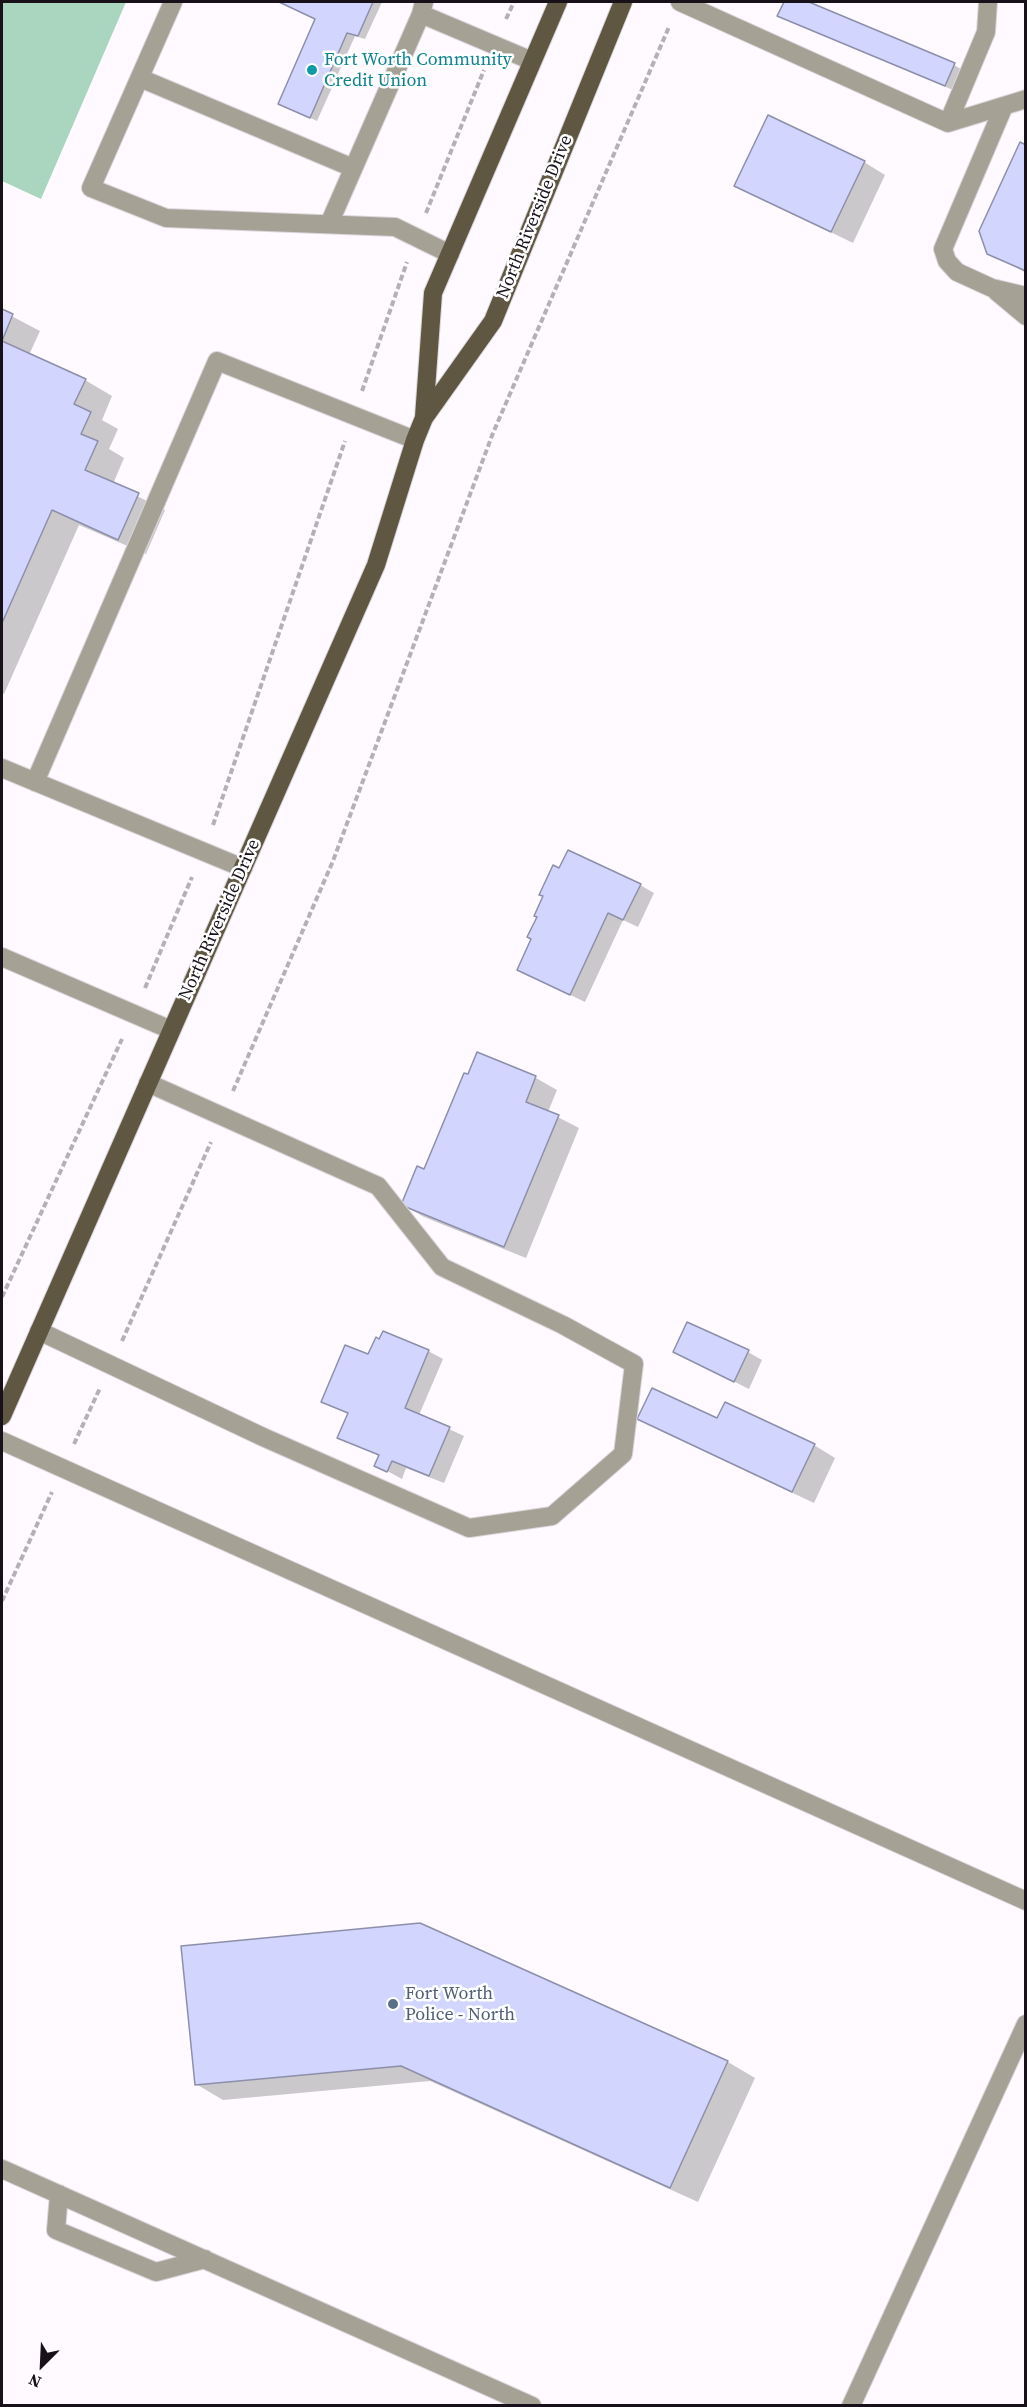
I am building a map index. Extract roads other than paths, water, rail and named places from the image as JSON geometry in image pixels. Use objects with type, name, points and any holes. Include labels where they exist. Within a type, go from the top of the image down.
[{"type":"main road","name":"North Riverside Drive","points":[[424,418],[433,293],[558,2]]},
{"type":"main road","name":"North Riverside Drive","points":[[2,1416],[376,565],[424,418],[493,321],[623,2]]},
{"type":"lane","points":[[173,2],[92,188],[166,218],[395,227],[450,254]]},
{"type":"lane","points":[[680,2],[948,123],[1026,99]]},
{"type":"lane","points":[[948,123],[986,32],[987,2]]},
{"type":"lane","points":[[329,224],[422,8],[494,46],[532,61]]},
{"type":"lane","points":[[140,78],[353,168]]},
{"type":"lane","points":[[1004,106],[943,249],[947,261],[957,272],[992,288],[1026,296]]},
{"type":"lane","points":[[992,288],[1026,315]]},
{"type":"lane","points":[[35,782],[217,361],[415,440]]},
{"type":"lane","points":[[2,768],[243,868]]},
{"type":"lane","points":[[2,957],[171,1030]]},
{"type":"lane","points":[[39,1331],[263,1437],[469,1528],[552,1516],[623,1454],[634,1364],[563,1325],[442,1267],[378,1186],[148,1083]]},
{"type":"lane","points":[[2,1441],[1026,1901]]},
{"type":"lane","points":[[851,2406],[1026,2024]]},
{"type":"lane","points":[[2,2169],[532,2406]]},
{"type":"lane","points":[[58,2194],[56,2230],[156,2272],[205,2259]]},
{"type":"place","name":"Fort Worth Community Credit Union","points":[[312,70]]},
{"type":"place","name":"Fort Worth Police - North","points":[[393,2004]]}]
